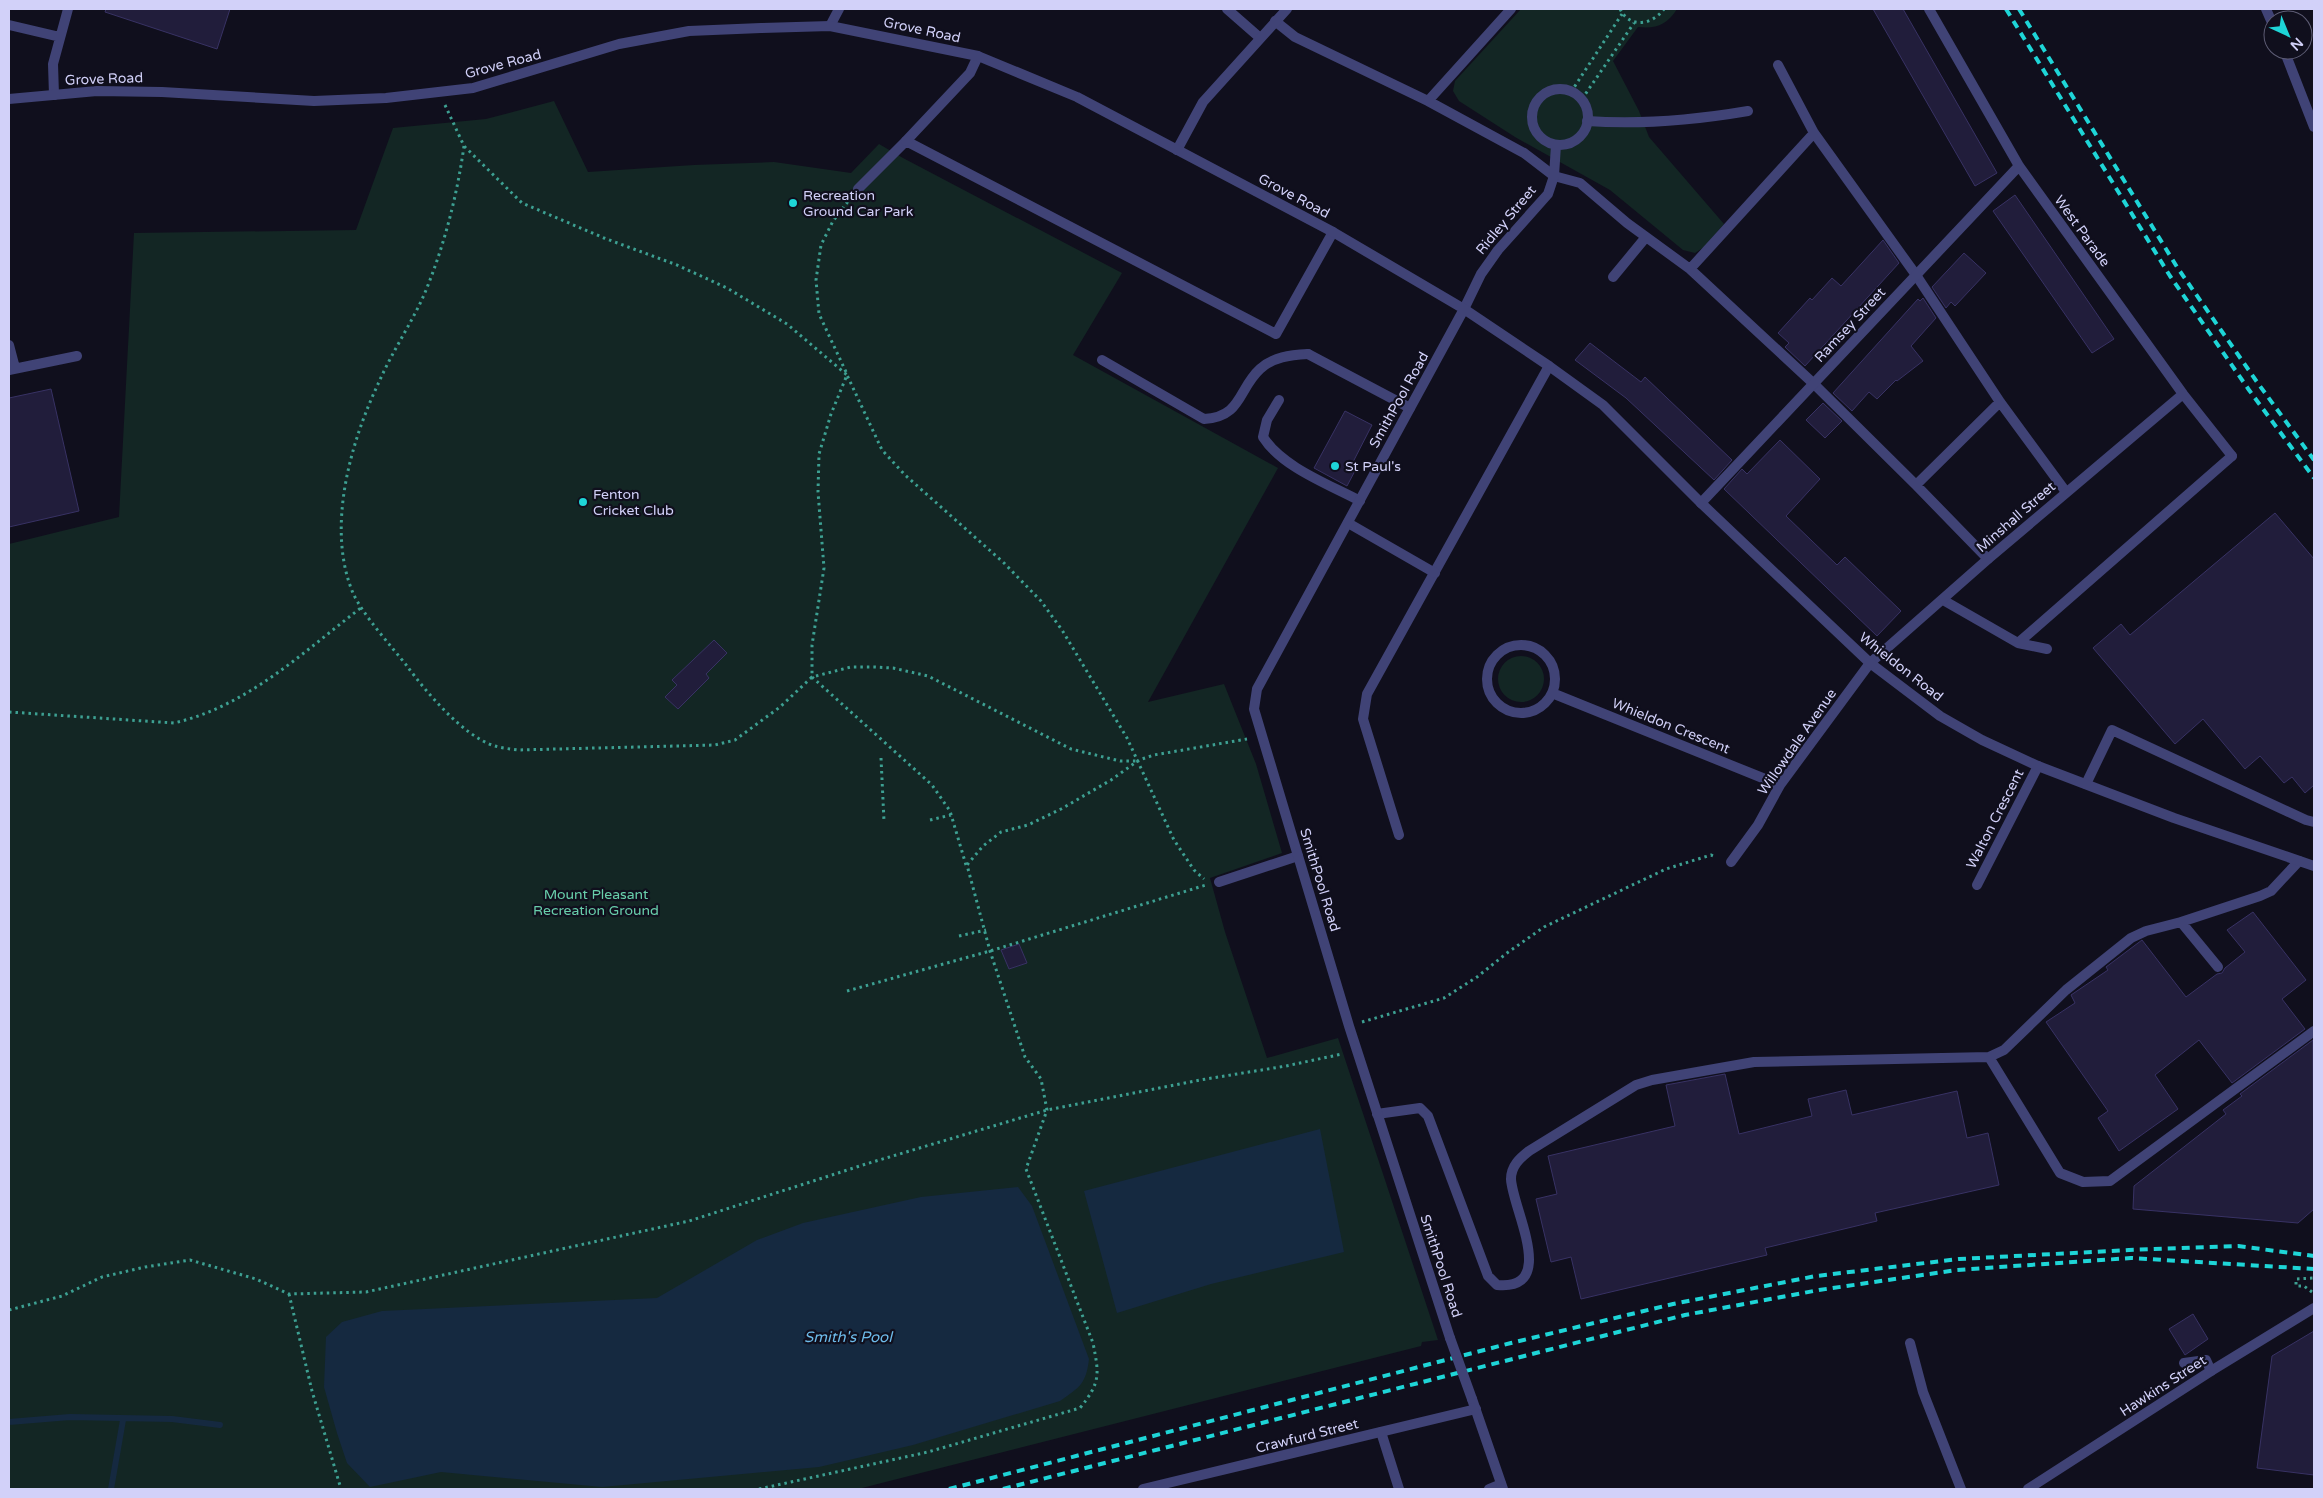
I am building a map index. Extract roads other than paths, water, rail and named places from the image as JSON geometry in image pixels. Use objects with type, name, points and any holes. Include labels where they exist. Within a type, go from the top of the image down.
[{"type":"street","points":[[54,95],[53,64],[68,9]]},
{"type":"street","points":[[830,26],[839,9]]},
{"type":"street","points":[[1227,9],[1259,37]]},
{"type":"street","points":[[1177,150],[1203,102],[1259,37],[1287,9]]},
{"type":"street","points":[[1428,101],[1511,9]]},
{"type":"street","name":"West Parade","points":[[1929,9],[2019,166],[2183,394],[2232,456],[2018,643]]},
{"type":"street","points":[[1275,22],[1295,37],[1428,101],[1524,153],[1554,176],[1580,183],[1646,237],[1690,269],[1814,384],[1988,559]]},
{"type":"street","points":[[9,25],[60,36]]},
{"type":"street","name":"Grove Road","points":[[9,99],[97,91],[162,92],[314,101],[386,98],[473,88],[619,44],[689,31],[830,26],[978,56],[1077,96],[1333,232],[1464,309],[1549,366]]},
{"type":"street","points":[[858,189],[970,73],[978,56]]},
{"type":"street","points":[[2288,60],[2314,127]]},
{"type":"street","points":[[1778,64],[1814,133],[1916,275],[2000,402],[2066,492]]},
{"type":"street","points":[[1562,89],[1582,99],[1588,117],[1582,135],[1574,141],[1556,145],[1547,142],[1539,136],[1534,128],[1532,116],[1534,106],[1540,98],[1551,90],[1562,89]]},
{"type":"street","points":[[1587,121],[1620,123],[1706,118],[1748,111]]},
{"type":"street","points":[[1690,269],[1814,133]]},
{"type":"street","points":[[906,141],[1276,334],[1333,232]]},
{"type":"street","name":"Ridley Street","points":[[1464,309],[1480,274],[1498,250],[1548,194],[1554,176],[1556,145]]},
{"type":"street","name":"Ramsey Street","points":[[1701,504],[2019,166]]},
{"type":"street","points":[[1612,277],[1646,237]]},
{"type":"street","name":"SmithPool Road","points":[[1464,309],[1257,688],[1254,709],[1377,1114],[1450,1338],[1502,1487]]},
{"type":"street","points":[[9,345],[12,369],[77,356]]},
{"type":"street","points":[[1102,360],[1204,419],[1219,418],[1231,409],[1262,367],[1286,355],[1308,354],[1410,408]]},
{"type":"street","points":[[1399,835],[1363,719],[1367,694],[1549,366]]},
{"type":"street","name":"Whieldon Road","points":[[1549,366],[1602,405],[1701,504],[1870,664],[1940,716],[1982,740],[2038,766],[2174,818],[2314,866]]},
{"type":"street","name":"Minshall Street","points":[[1870,664],[1988,559],[2183,394]]},
{"type":"street","points":[[1279,400],[1267,420],[1263,436],[1270,448],[1287,462],[1360,501]]},
{"type":"street","points":[[1916,485],[2000,402]]},
{"type":"street","points":[[1348,522],[1435,573]]},
{"type":"street","points":[[1943,600],[2018,643],[2047,649]]},
{"type":"street","points":[[1525,645],[1534,647],[1544,653],[1553,666],[1555,677],[1552,693],[1547,701],[1529,712],[1516,713],[1504,709],[1490,693],[1487,681],[1488,670],[1493,659],[1506,648],[1525,645]]},
{"type":"street","name":"Willowdale Avenue","points":[[1731,862],[1758,825],[1780,785],[1870,664]]},
{"type":"street","name":"Whieldon Crescent","points":[[1552,693],[1780,785]]},
{"type":"street","points":[[2086,784],[2112,730],[2314,822]]},
{"type":"street","name":"Walton Crescent","points":[[1977,885],[2038,766]]},
{"type":"street","points":[[1219,882],[1298,856]]},
{"type":"street","points":[[1377,1114],[1420,1108],[1428,1116],[1488,1276],[1496,1285],[1506,1286],[1518,1283],[1527,1274],[1530,1255],[1511,1178],[1516,1161],[1636,1085],[1652,1080],[1754,1062],[1989,1057],[2004,1050],[2066,990],[2131,938],[2146,931],[2181,922],[2260,896],[2271,890],[2299,861]]},
{"type":"street","points":[[2181,922],[2218,967]]},
{"type":"street","points":[[1989,1057],[2060,1173],[2083,1182],[2110,1181],[2314,1031]]},
{"type":"street","name":"Hawkins Street","points":[[2028,1489],[2314,1308]]},
{"type":"street","points":[[1910,1343],[1923,1392],[1961,1489]]},
{"type":"street","points":[[2184,1363],[2206,1360],[2212,1371]]},
{"type":"street","name":"Crawfurd Street","points":[[1143,1489],[1476,1409]]},
{"type":"street","points":[[1381,1432],[1399,1489]]},
{"type":"street","points":[[1489,1489],[1502,1487]]},
{"type":"water","points":[[1320,1129],[1344,1252],[1211,1284],[1117,1313],[1084,1191]]},
{"type":"water","name":"Smith's Pool","points":[[1018,1187],[1032,1206],[1089,1359],[1084,1380],[1073,1392],[1060,1401],[913,1445],[819,1467],[602,1487],[441,1472],[370,1487],[347,1463],[324,1387],[326,1337],[342,1322],[382,1311],[657,1298],[757,1240],[803,1223],[921,1197]]},
{"type":"waterway","points":[[9,1422],[70,1417],[172,1419],[220,1425]]},
{"type":"waterway","points":[[111,1489],[123,1420]]},
{"type":"railway","points":[[2006,9],[2170,276],[2249,390],[2314,478]]},
{"type":"railway","points":[[2019,9],[2177,267],[2314,460]]},
{"type":"railway","points":[[949,1489],[1511,1343],[1673,1304],[1816,1276],[1959,1259],[2129,1250],[2238,1246],[2314,1256]]},
{"type":"railway","points":[[1003,1489],[1685,1315],[1819,1290],[1957,1270],[2131,1258],[2314,1269]]},
{"type":"place","name":"Recreation Ground Car Park","points":[[793,203]]},
{"type":"place","name":"St Paul's","points":[[1335,466]]},
{"type":"place","name":"Fenton Cricket Club","points":[[583,502]]},
{"type":"park label","name":"Mount Pleasant Recreation Ground","points":[[596,902]]}]
